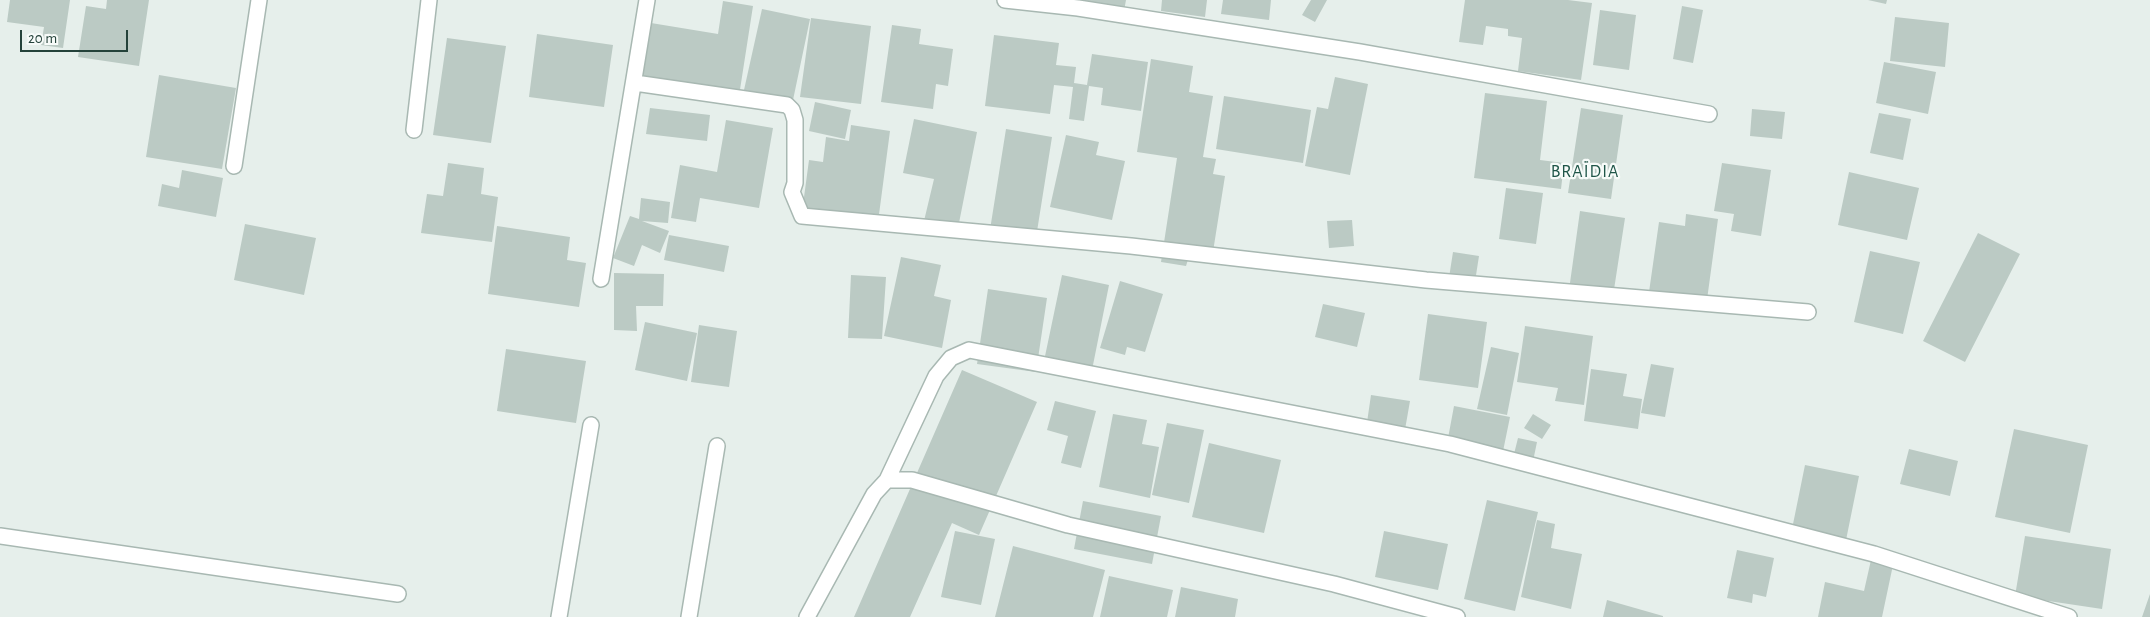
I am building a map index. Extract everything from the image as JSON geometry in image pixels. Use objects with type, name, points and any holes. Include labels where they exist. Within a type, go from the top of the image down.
[{"type":"street","points":[[234,166],[259,0]]},
{"type":"street","points":[[414,130],[429,0]]},
{"type":"street","points":[[601,278],[648,0]]},
{"type":"street","points":[[1006,0],[1078,8],[1360,52],[1709,114]]},
{"type":"street","points":[[635,83],[787,105],[792,110],[795,120],[795,183],[792,192],[802,216],[1131,246],[1426,280],[1808,312]]},
{"type":"street","points":[[807,617],[874,494],[886,480],[936,376],[951,358],[969,350],[1450,444],[1874,554],[2069,617]]},
{"type":"street","points":[[559,617],[591,425]]},
{"type":"street","points":[[690,617],[717,446]]},
{"type":"street","points":[[886,480],[912,480],[1068,525],[1334,584],[1457,617]]},
{"type":"street","points":[[0,536],[398,594]]},
{"type":"building","points":[[10,0],[70,0],[63,48],[41,45],[44,27],[7,22]]},
{"type":"building","points":[[107,0],[149,0],[139,66],[78,57],[86,6],[106,9]]},
{"type":"building","points":[[1074,0],[1126,0],[1124,11],[1074,3]]},
{"type":"building","points":[[1162,0],[1207,0],[1205,17],[1161,11]]},
{"type":"building","points":[[1223,0],[1271,0],[1269,20],[1221,14]]},
{"type":"building","points":[[1311,0],[1327,0],[1315,22],[1302,15]]},
{"type":"building","points":[[1465,0],[1568,0],[1592,3],[1581,80],[1518,71],[1522,38],[1508,36],[1508,29],[1486,26],[1483,45],[1459,42]]},
{"type":"building","points":[[1868,0],[1887,0],[1886,4]]},
{"type":"building","points":[[723,1],[753,6],[739,96],[642,81],[651,23],[718,34]]},
{"type":"building","points":[[1682,6],[1703,10],[1693,63],[1673,59]]},
{"type":"building","points":[[762,9],[810,19],[793,100],[744,90]]},
{"type":"building","points":[[1600,10],[1636,15],[1629,70],[1593,65]]},
{"type":"building","points":[[1895,17],[1949,23],[1945,67],[1890,61]]},
{"type":"building","points":[[811,18],[871,26],[861,104],[800,97]]},
{"type":"building","points":[[892,25],[921,29],[919,44],[953,49],[948,86],[936,84],[933,109],[881,102]]},
{"type":"building","points":[[537,34],[613,45],[604,107],[529,97]]},
{"type":"building","points":[[994,35],[1059,43],[1056,65],[1076,67],[1074,83],[1087,85],[1092,54],[1148,62],[1141,111],[1101,105],[1103,88],[1089,86],[1084,121],[1069,119],[1073,87],[1054,85],[1050,114],[985,106]]},
{"type":"building","points":[[447,38],[506,46],[491,143],[433,135]]},
{"type":"building","points":[[1151,59],[1193,66],[1189,92],[1213,96],[1203,157],[1216,159],[1213,174],[1225,176],[1212,258],[1191,250],[1186,266],[1161,262],[1177,158],[1137,152]]},
{"type":"building","points":[[1884,62],[1936,72],[1928,114],[1876,103]]},
{"type":"building","points":[[159,75],[236,88],[222,169],[146,157]]},
{"type":"building","points":[[1335,77],[1368,84],[1350,175],[1305,166],[1317,107],[1328,109]]},
{"type":"building","points":[[1485,93],[1547,101],[1540,160],[1564,163],[1561,189],[1474,178]]},
{"type":"building","points":[[1224,96],[1311,110],[1303,163],[1216,149]]},
{"type":"building","points":[[815,102],[851,110],[845,139],[809,131]]},
{"type":"building","points":[[650,108],[710,115],[707,141],[646,134]]},
{"type":"building","points":[[1581,108],[1623,115],[1611,199],[1568,193]]},
{"type":"building","points":[[1752,109],[1785,112],[1782,139],[1750,136]]},
{"type":"building","points":[[1879,113],[1911,119],[1903,160],[1870,153]]},
{"type":"building","points":[[914,119],[977,132],[958,228],[924,221],[934,179],[903,173]]},
{"type":"building","points":[[726,120],[773,128],[759,208],[700,198],[696,222],[671,218],[680,165],[717,172]]},
{"type":"building","points":[[851,125],[890,131],[878,222],[802,212],[809,160],[823,162],[826,137],[849,141]]},
{"type":"building","points":[[1006,129],[1052,137],[1035,244],[989,236]]},
{"type":"building","points":[[1066,135],[1099,142],[1096,155],[1125,161],[1112,220],[1050,207]]},
{"type":"building","points":[[448,163],[484,168],[481,194],[498,197],[492,242],[421,233],[427,194],[443,196]]},
{"type":"building","points":[[1722,163],[1771,170],[1761,236],[1731,231],[1734,214],[1714,211]]},
{"type":"building","points":[[182,170],[223,178],[216,217],[158,206],[162,184],[179,188]]},
{"type":"building","points":[[1849,172],[1919,188],[1907,240],[1838,225]]},
{"type":"building","points":[[1506,188],[1543,193],[1536,244],[1499,239]]},
{"type":"building","points":[[641,198],[670,202],[668,223],[642,221],[669,231],[660,253],[642,245],[634,266],[613,258],[630,216],[639,219]]},
{"type":"building","points":[[1580,211],[1625,218],[1613,296],[1569,290]]},
{"type":"building","points":[[1686,214],[1718,219],[1706,307],[1648,299],[1659,222],[1685,226]]},
{"type":"building","points":[[1352,220],[1354,246],[1329,248],[1327,221]]},
{"type":"building","points":[[245,224],[316,238],[304,295],[234,280]]},
{"type":"building","points":[[497,226],[570,237],[567,260],[586,263],[579,307],[488,294]]},
{"type":"building","points":[[1978,233],[2020,254],[1965,362],[1923,341]]},
{"type":"building","points":[[669,235],[729,246],[724,272],[664,260]]},
{"type":"building","points":[[1870,251],[1920,262],[1903,334],[1854,322]]},
{"type":"building","points":[[1453,252],[1479,256],[1474,288],[1448,284]]},
{"type":"building","points":[[901,257],[941,265],[934,296],[951,300],[942,348],[884,336]]},
{"type":"building","points":[[614,273],[664,274],[663,306],[636,306],[637,331],[614,330]]},
{"type":"building","points":[[851,275],[886,277],[882,339],[848,338]]},
{"type":"building","points":[[1062,275],[1109,285],[1092,370],[1044,361]]},
{"type":"building","points":[[1120,281],[1163,294],[1145,352],[1127,347],[1125,355],[1100,348]]},
{"type":"building","points":[[988,289],[1047,298],[1036,372],[977,364]]},
{"type":"building","points":[[1323,304],[1365,313],[1357,347],[1315,337]]},
{"type":"building","points":[[1428,314],[1487,322],[1478,388],[1419,380]]},
{"type":"building","points":[[645,322],[697,333],[687,381],[635,370]]},
{"type":"building","points":[[699,325],[737,331],[729,387],[691,382]]},
{"type":"building","points":[[1525,326],[1593,336],[1584,405],[1555,401],[1558,388],[1517,382]]},
{"type":"building","points":[[1491,347],[1519,353],[1507,415],[1477,409]]},
{"type":"building","points":[[506,349],[586,361],[576,423],[497,411]]},
{"type":"building","points":[[1651,364],[1674,368],[1665,417],[1641,413]]},
{"type":"building","points":[[1591,369],[1627,374],[1623,396],[1642,399],[1638,429],[1584,421]]},
{"type":"building","points":[[962,370],[1037,402],[979,535],[952,523],[910,617],[854,617]]},
{"type":"building","points":[[1371,395],[1410,401],[1403,441],[1365,436]]},
{"type":"building","points":[[1055,401],[1096,411],[1081,468],[1061,463],[1068,436],[1047,430]]},
{"type":"building","points":[[1454,406],[1510,417],[1501,461],[1446,449]]},
{"type":"building","points":[[1113,414],[1147,420],[1142,444],[1159,447],[1150,498],[1099,487]]},
{"type":"building","points":[[1533,414],[1551,425],[1542,439],[1524,428]]},
{"type":"building","points":[[1167,423],[1204,430],[1189,503],[1152,495]]},
{"type":"building","points":[[2014,429],[2088,445],[2070,533],[1995,517]]},
{"type":"building","points":[[1518,438],[1537,442],[1532,466],[1512,462]]},
{"type":"building","points":[[1209,443],[1281,460],[1264,533],[1192,517]]},
{"type":"building","points":[[1909,449],[1958,461],[1950,496],[1900,484]]},
{"type":"building","points":[[1805,465],[1859,476],[1845,545],[1791,534]]},
{"type":"building","points":[[1487,500],[1538,512],[1515,611],[1464,599]]},
{"type":"building","points":[[1083,501],[1161,516],[1152,564],[1074,549]]},
{"type":"building","points":[[1537,520],[1555,524],[1551,548],[1582,554],[1571,609],[1521,597]]},
{"type":"building","points":[[955,531],[995,539],[981,605],[941,597]]},
{"type":"building","points":[[1384,531],[1448,544],[1438,590],[1375,577]]},
{"type":"building","points":[[2025,536],[2111,549],[2102,609],[2015,596]]},
{"type":"building","points":[[1013,546],[1105,570],[1093,617],[995,617]]},
{"type":"building","points":[[1737,550],[1774,558],[1766,597],[1753,594],[1752,603],[1727,598]]},
{"type":"building","points":[[1871,560],[1893,565],[1882,617],[1818,617],[1825,582],[1864,591]]},
{"type":"building","points":[[1109,576],[1173,590],[1167,617],[1100,617]]},
{"type":"building","points":[[1181,587],[1238,599],[1235,617],[1175,617]]},
{"type":"building","points":[[2150,594],[2150,617],[2142,617]]},
{"type":"building","points":[[1607,600],[1663,616],[1663,617],[1603,617]]},
{"type":"district","name":"BRAÏDIA","points":[[1585,172]]}]
